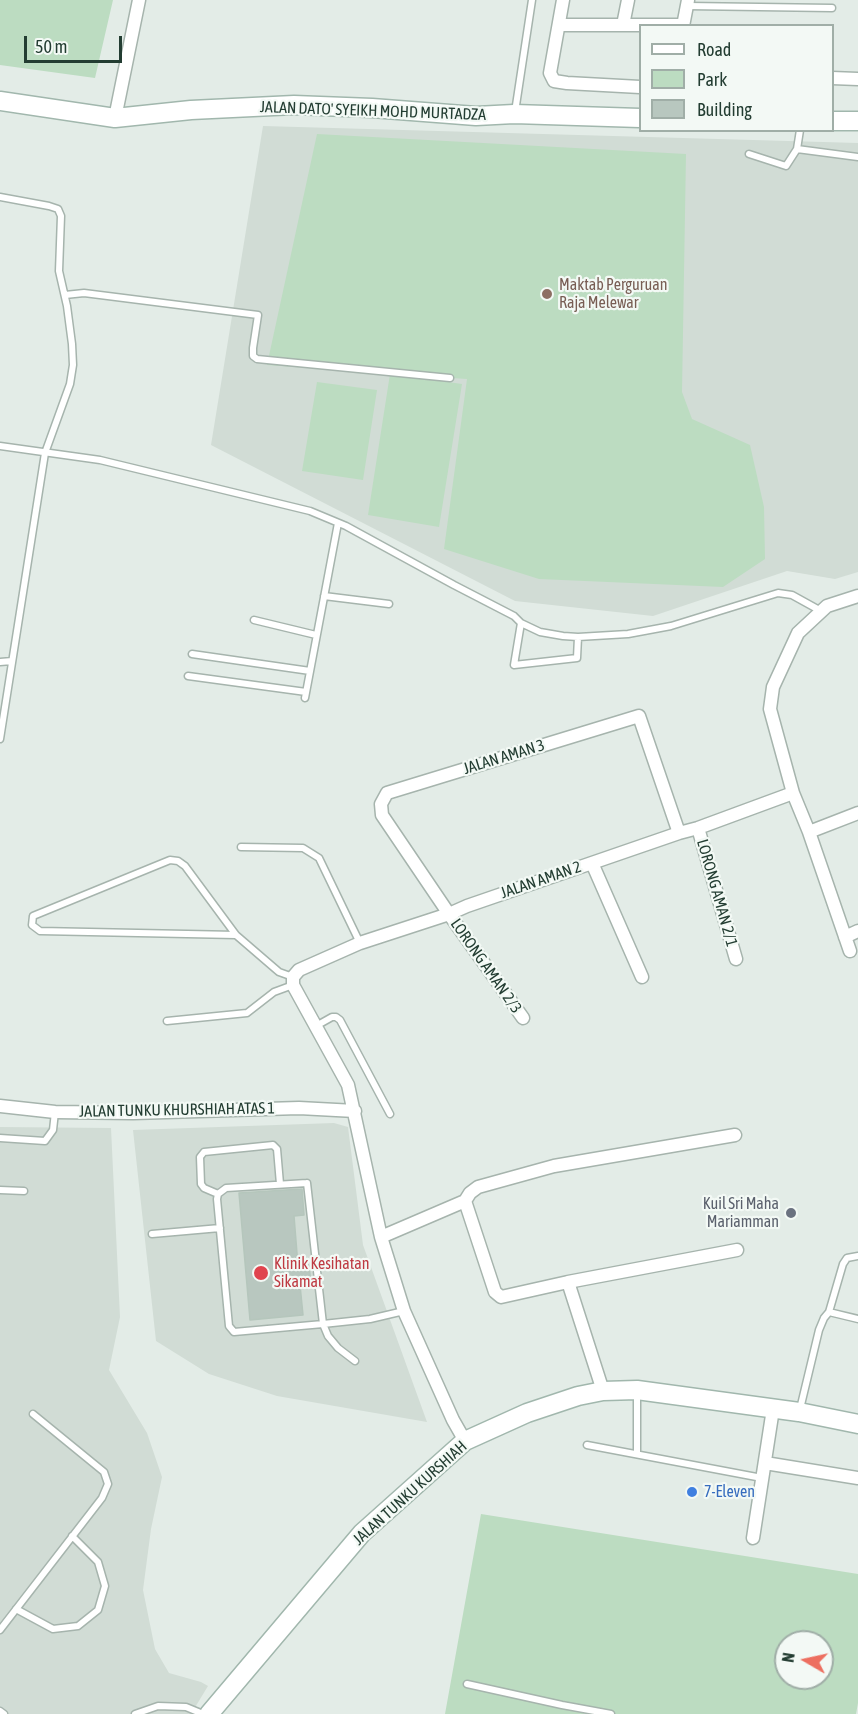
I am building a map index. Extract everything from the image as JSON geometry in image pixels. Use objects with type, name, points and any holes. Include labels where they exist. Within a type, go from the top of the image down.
[{"type":"main road","name":"JALAN DATO' SYEIKH MOHD MURTADZA","points":[[0,101],[115,118],[191,110],[294,105],[476,116],[514,114],[639,118]]},
{"type":"main road","points":[[834,121],[858,121]]},
{"type":"main road","name":"JALAN TUNKU KURSHIAH","points":[[208,1714],[362,1533],[465,1441],[526,1413],[578,1396],[603,1391],[637,1390],[799,1412],[858,1424]]},
{"type":"street","points":[[115,118],[139,0]]},
{"type":"street","points":[[563,0],[550,73],[555,81],[639,87]]},
{"type":"street","points":[[623,25],[628,0]]},
{"type":"street","points":[[683,24],[688,3]]},
{"type":"street","points":[[559,25],[639,25]]},
{"type":"street","points":[[834,78],[858,79]]},
{"type":"street","points":[[850,951],[794,793],[770,709],[773,687],[798,633],[827,606],[858,596]]},
{"type":"street","name":"JALAN AMAN 3","points":[[449,914],[382,815],[381,804],[387,793],[639,716],[679,833]]},
{"type":"street","name":"JALAN AMAN 2","points":[[293,981],[299,970],[360,943],[794,793]]},
{"type":"street","points":[[809,832],[858,813]]},
{"type":"street","name":"LORONG AMAN 2/1","points":[[698,828],[736,958]]},
{"type":"street","points":[[592,862],[642,977]]},
{"type":"street","name":"LORONG AMAN 2/3","points":[[449,914],[523,1018]]},
{"type":"street","points":[[844,937],[858,932]]},
{"type":"street","points":[[293,981],[315,1027],[348,1085],[381,1237],[404,1311],[453,1420],[465,1441]]},
{"type":"street","name":"JALAN TUNKU KHURSHIAH ATAS 1","points":[[0,1106],[55,1112],[133,1113],[299,1108],[355,1111]]},
{"type":"street","points":[[381,1237],[465,1201],[478,1187],[554,1167],[735,1135]]},
{"type":"street","points":[[465,1201],[495,1292],[501,1297],[737,1250]]},
{"type":"street","points":[[568,1282],[603,1391]]},
{"type":"street","points":[[753,1538],[773,1409]]},
{"type":"street","points":[[765,1463],[858,1478]]},
{"type":"lane","points":[[514,114],[532,0]]},
{"type":"lane","points":[[688,3],[832,8]]},
{"type":"lane","points":[[749,154],[786,166],[797,149],[800,132]]},
{"type":"lane","points":[[797,149],[858,157]]},
{"type":"lane","points":[[0,197],[58,209],[61,216],[59,271],[72,344],[73,365],[70,384],[45,453],[0,739]]},
{"type":"lane","points":[[64,295],[84,292],[258,315],[253,348],[253,356],[257,359],[450,378]]},
{"type":"lane","points":[[0,446],[100,460],[310,511],[338,522],[540,632],[578,637],[628,634],[671,626],[778,593],[792,595],[821,612]]},
{"type":"lane","points":[[188,676],[306,695],[338,522]]},
{"type":"lane","points":[[324,596],[389,604]]},
{"type":"lane","points":[[254,620],[316,635]]},
{"type":"lane","points":[[520,623],[514,665],[577,658],[578,637]]},
{"type":"lane","points":[[192,654],[310,671]]},
{"type":"lane","points":[[0,662],[12,661]]},
{"type":"lane","points":[[241,847],[303,848],[319,858],[360,943]]},
{"type":"lane","points":[[167,1021],[247,1012],[293,981],[279,972],[236,934],[185,866],[178,861],[170,860],[33,916],[32,925],[40,931],[236,934]]},
{"type":"lane","points":[[315,1027],[332,1017],[340,1020],[390,1114]]},
{"type":"lane","points":[[0,1138],[45,1141],[54,1130],[55,1112]]},
{"type":"lane","points":[[218,1194],[204,1188],[201,1184],[200,1157],[204,1152],[273,1145],[277,1149],[280,1184]]},
{"type":"lane","points":[[218,1194],[226,1188],[307,1183],[322,1324],[338,1348],[355,1361]]},
{"type":"lane","points":[[0,1190],[24,1191]]},
{"type":"lane","points":[[218,1194],[231,1330],[238,1333],[370,1319],[404,1311]]},
{"type":"lane","points":[[152,1234],[220,1228]]},
{"type":"lane","points":[[799,1412],[819,1330],[829,1312],[843,1264],[847,1258],[858,1256]]},
{"type":"lane","points":[[829,1312],[858,1319]]},
{"type":"lane","points":[[637,1390],[637,1454]]},
{"type":"lane","points":[[0,1630],[102,1498],[108,1484],[105,1472],[33,1414]]},
{"type":"lane","points":[[587,1444],[762,1478]]},
{"type":"lane","points":[[16,1609],[53,1629],[78,1626],[98,1610],[105,1586],[98,1562],[72,1536]]},
{"type":"lane","points":[[467,1684],[611,1714]]},
{"type":"lane","points":[[135,1714],[158,1706],[186,1707],[203,1714]]},
{"type":"lane","points":[[0,1711],[4,1714]]},
{"type":"shaded area","name":"Maktab Perguruan Raja Melewar","points":[[263,126],[858,143],[858,572],[835,579],[787,571],[653,616],[515,601],[211,445]]},
{"type":"shaded area","name":"Klinik Kesihatan Sikamat","points":[[334,1123],[348,1127],[363,1245],[427,1422],[277,1396],[209,1374],[156,1341],[133,1130]]},
{"type":"shaded area","points":[[0,1127],[111,1128],[120,1317],[109,1370],[147,1433],[162,1477],[151,1529],[143,1590],[155,1649],[169,1673],[208,1686],[191,1714],[0,1714]]},
{"type":"green space","points":[[0,0],[113,0],[95,78],[0,65]]},
{"type":"green space","points":[[317,134],[686,154],[682,392],[692,419],[750,445],[764,507],[765,559],[723,587],[539,579],[444,549],[467,379],[392,374],[462,384],[439,527],[368,515],[390,374],[267,365]]},
{"type":"green space","points":[[317,382],[377,390],[363,480],[302,471]]},
{"type":"green space","points":[[481,1514],[858,1574],[858,1703],[856,1714],[445,1714]]},
{"type":"building","points":[[302,1189],[304,1215],[294,1216],[298,1266],[309,1265],[311,1284],[300,1285],[303,1315],[250,1320],[239,1193]]},
{"type":"place","name":"Maktab Perguruan Raja Melewar","points":[[547,294]]},
{"type":"place","name":"Kuil Sri Maha Mariamman","points":[[791,1213]]},
{"type":"place","name":"Klinik Kesihatan Sikamat","points":[[261,1273]]},
{"type":"place","name":"7-Eleven","points":[[692,1492]]}]
